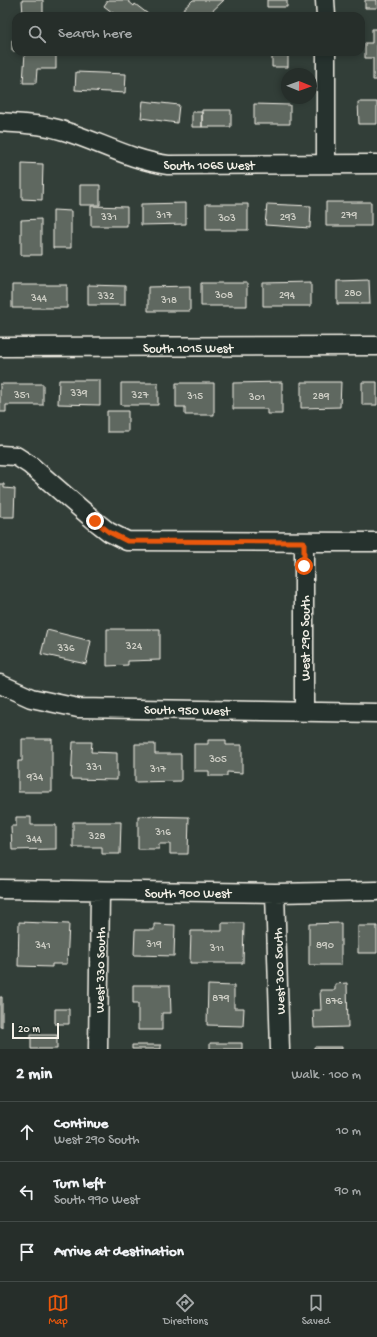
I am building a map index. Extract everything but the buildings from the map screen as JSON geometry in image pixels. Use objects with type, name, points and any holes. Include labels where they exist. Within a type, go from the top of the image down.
[{"type":"street","points":[[326,0],[326,12]]},
{"type":"street","points":[[326,56],[326,163]]},
{"type":"street","name":"South 1065 West","points":[[0,122],[39,125],[64,131],[119,153],[147,162],[168,165],[326,163],[377,164]]},
{"type":"street","name":"South 1015 West","points":[[0,347],[377,346]]},
{"type":"street","points":[[0,455],[16,456],[30,464],[95,521],[109,532],[127,541],[377,542]]},
{"type":"street","name":"West 290 South","points":[[304,542],[304,710]]},
{"type":"street","name":"South 950 West","points":[[0,684],[31,698],[78,708],[304,710],[377,713]]},
{"type":"street","name":"South 900 West","points":[[0,889],[100,892],[377,892]]},
{"type":"street","name":"West 330 South","points":[[98,1049],[100,892]]},
{"type":"street","name":"West 300 South","points":[[275,893],[280,1049]]},
{"type":"route","points":[[95,521],[109,532],[127,541],[304,542],[304,566]]}]
